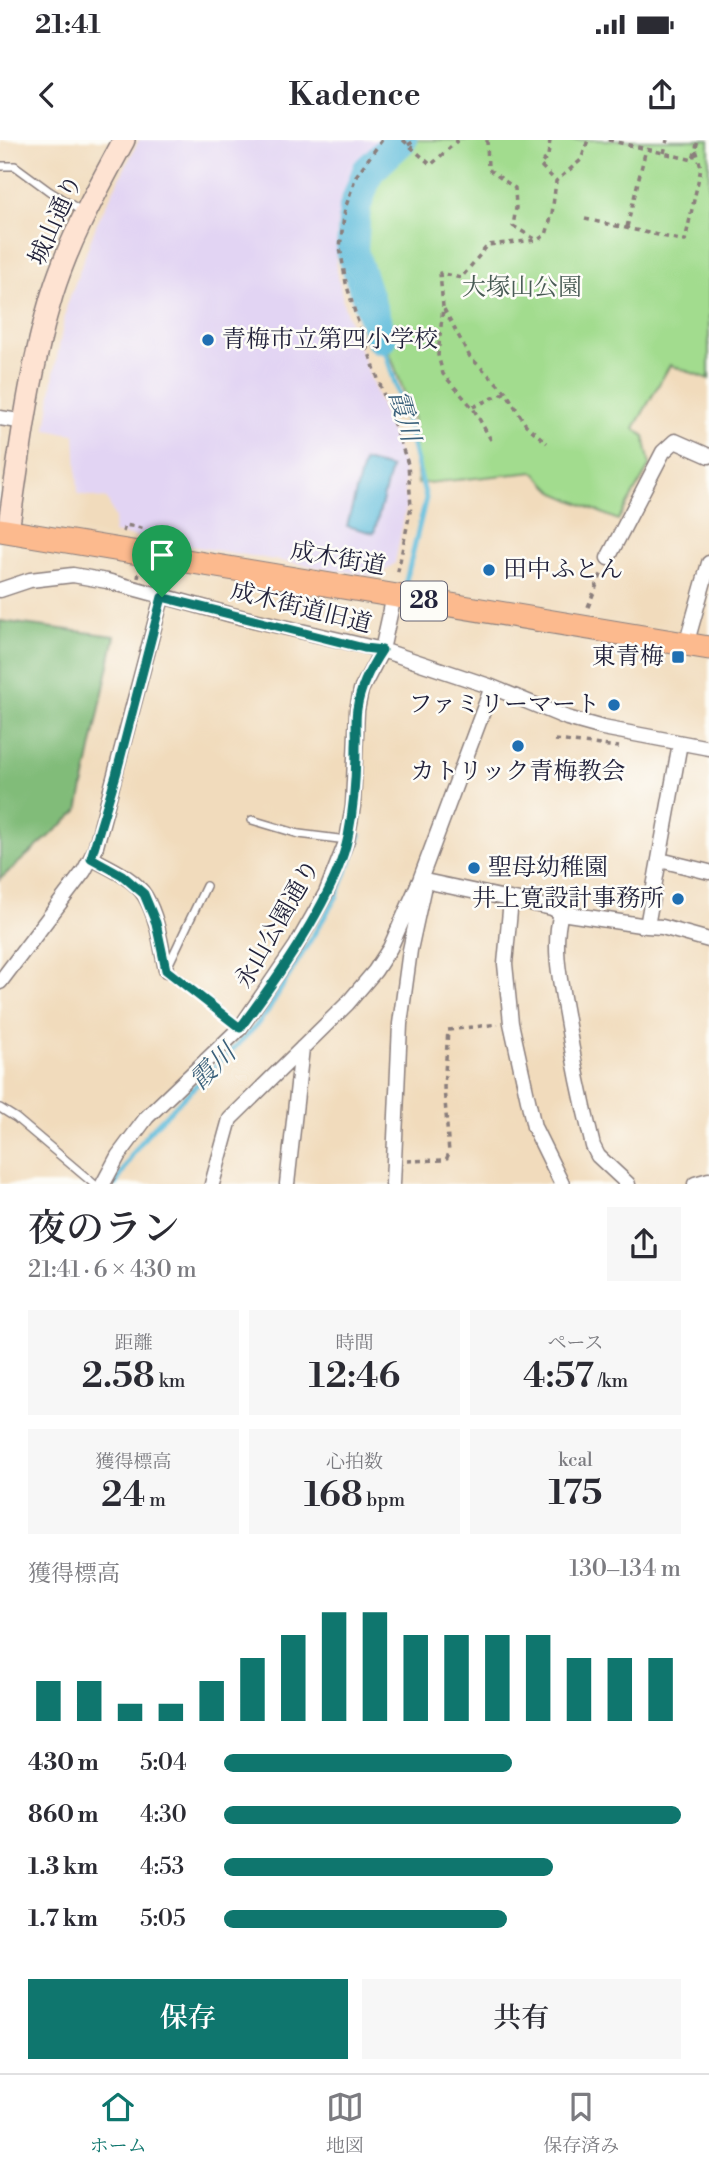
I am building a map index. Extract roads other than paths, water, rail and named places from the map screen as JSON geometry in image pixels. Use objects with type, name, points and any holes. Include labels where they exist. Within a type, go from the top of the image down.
[{"type":"main road","name":"成木街道","points":[[4,530],[698,646]]},
{"type":"street","name":"城山通り","points":[[4,530],[41,336],[53,293],[85,213],[124,140]]},
{"type":"street","points":[[0,418],[25,422]]},
{"type":"street","points":[[608,558],[663,452],[675,441],[709,456]]},
{"type":"street","points":[[698,646],[709,563]]},
{"type":"street","name":"成木街道旧道","points":[[0,590],[30,580],[73,575],[107,581],[364,648],[382,650],[492,687],[567,718],[603,728],[709,748]]},
{"type":"street","name":"永山公園通り","points":[[103,1184],[118,1156],[147,1118],[240,1028],[260,1002],[326,893],[348,840],[353,806],[357,710],[361,690],[382,650],[394,596]]},
{"type":"street","points":[[0,982],[84,872],[91,858],[116,775],[162,597]]},
{"type":"street","points":[[212,1184],[230,1119],[375,971],[390,948],[423,881],[492,687]]},
{"type":"street","points":[[647,926],[680,743]]},
{"type":"street","points":[[91,858],[122,875],[144,894],[156,923],[166,970]]},
{"type":"street","points":[[660,860],[709,872]]},
{"type":"street","points":[[423,881],[552,908],[561,913],[662,927],[709,940]]},
{"type":"street","points":[[393,1184],[400,1024],[423,881]]},
{"type":"street","points":[[511,900],[505,964],[510,1023],[534,1126],[562,1184]]},
{"type":"street","points":[[561,913],[557,928],[557,945],[581,1101],[598,1156],[628,1184]]},
{"type":"street","points":[[287,1184],[302,1048]]},
{"type":"street","points":[[695,1184],[709,1180]]},
{"type":"lane","points":[[0,166],[15,166],[85,213]]},
{"type":"lane","points":[[252,820],[299,834],[348,840]]},
{"type":"lane","points":[[206,886],[166,970],[240,1028]]},
{"type":"lane","points":[[0,1108],[16,1118],[94,1184]]},
{"type":"water","points":[[364,461],[391,468],[374,533],[347,526]]},
{"type":"waterway","name":"霞川","points":[[381,338],[352,251],[355,207],[368,171],[401,140]]},
{"type":"waterway","name":"霞川","points":[[381,338],[406,418],[426,498],[405,585]]},
{"type":"waterway","name":"霞川","points":[[116,1184],[149,1132],[267,1012],[337,896],[360,835]]},
{"type":"place","name":"青梅市立第四小学校","points":[[208,340]]},
{"type":"place","name":"田中ふとん","points":[[489,570]]},
{"type":"place","name":"東青梅","points":[[678,657]]},
{"type":"place","name":"ファミリーマート","points":[[614,705]]},
{"type":"place","name":"カトリック青梅教会","points":[[518,746]]},
{"type":"place","name":"聖母幼稚園","points":[[474,868]]},
{"type":"place","name":"井上寛設計事務所","points":[[678,899]]},
{"type":"park label","name":"大塚山公園","points":[[522,288]]}]
